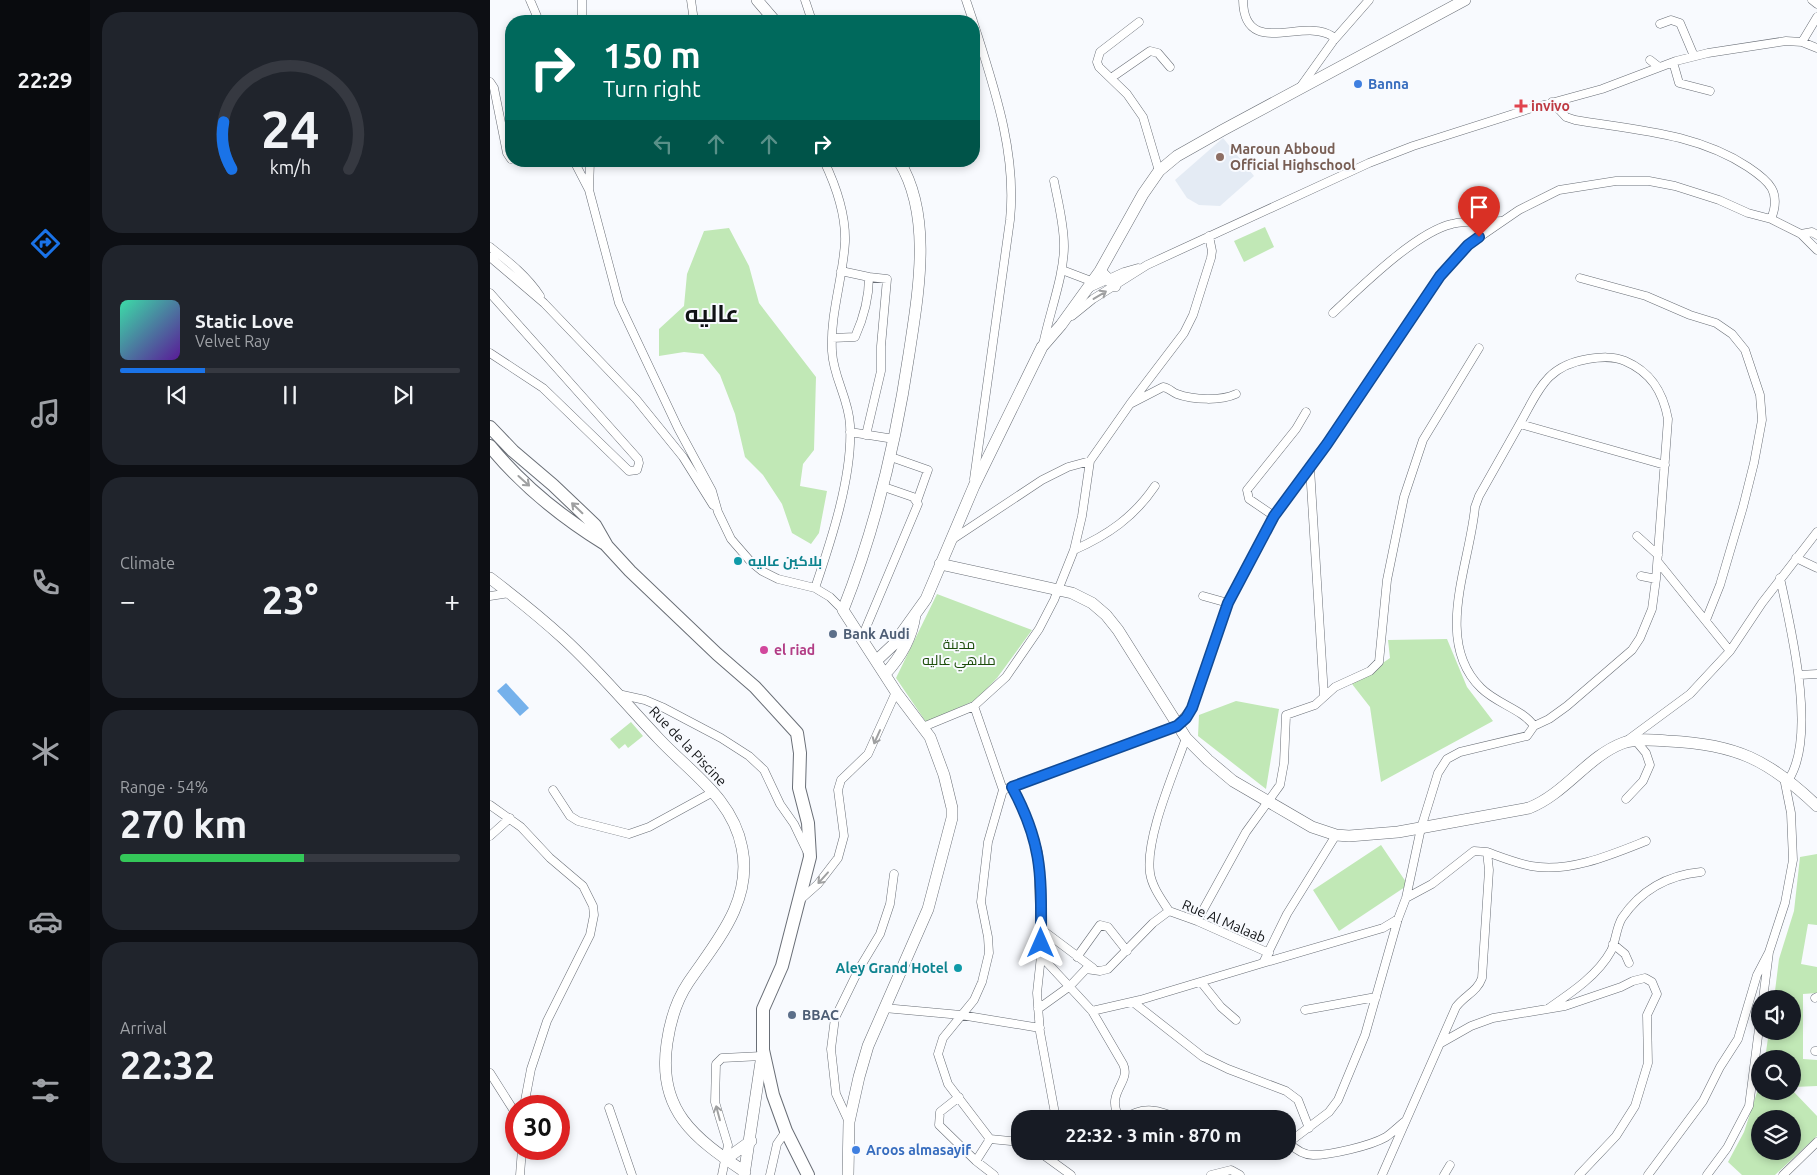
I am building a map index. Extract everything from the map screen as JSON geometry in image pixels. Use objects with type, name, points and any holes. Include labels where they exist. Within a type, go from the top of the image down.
[{"type":"main road","points":[[757,0],[770,15]]},
{"type":"main road","points":[[885,674],[897,649],[914,627],[915,615],[926,599],[949,541],[974,486],[1042,347],[1061,325],[1100,271],[1143,194],[1159,171],[1178,156],[1223,130],[1465,0]]},
{"type":"main road","points":[[848,1175],[849,1122],[868,1046],[928,909],[952,818],[951,799],[944,775],[924,727],[896,692],[843,610],[858,571],[884,487],[891,457],[913,327],[921,258],[917,216],[910,188],[901,167]]},
{"type":"main road","points":[[1100,271],[1112,283]]},
{"type":"main road","points":[[490,428],[513,451],[554,485],[595,525],[607,546]]},
{"type":"main road","points":[[490,446],[522,481],[577,526],[607,546],[669,610],[756,687],[795,729],[800,740],[799,788],[808,823],[810,857],[782,966],[763,1009],[763,1053],[745,1173]]},
{"type":"main road","points":[[544,498],[554,485]]},
{"type":"main road","points":[[940,564],[1057,590],[1084,598],[1106,615],[1118,630],[1186,738],[1233,781],[1312,827],[1336,835],[1349,836],[1421,828],[1529,808],[1541,803],[1595,761],[1623,743],[1636,741],[1700,743],[1730,749],[1763,763],[1786,778],[1817,806]]},
{"type":"main road","name":"Rue de la Piscine","points":[[490,578],[562,637],[661,741],[713,792],[730,816],[740,836],[744,861],[738,900],[730,921],[678,1002],[669,1030],[664,1067],[670,1100],[676,1111],[704,1140],[745,1173]]},
{"type":"main road","points":[[877,660],[897,649]]},
{"type":"main road","points":[[763,1053],[786,1131],[808,1175]]},
{"type":"main road","points":[[726,1159],[751,1141]]},
{"type":"street","points":[[530,0],[536,15]]},
{"type":"street","points":[[582,0],[582,15]]},
{"type":"street","points":[[691,0],[693,15]]},
{"type":"street","points":[[805,0],[810,15]]},
{"type":"street","points":[[966,0],[971,15]]},
{"type":"street","points":[[1243,0],[1245,16],[1255,29],[1272,34],[1321,30],[1332,36],[1334,40]]},
{"type":"street","points":[[1296,92],[1334,40],[1369,0]]},
{"type":"street","points":[[1812,0],[1817,4]]},
{"type":"street","points":[[1802,42],[1817,17]]},
{"type":"street","points":[[1660,24],[1672,20],[1680,23],[1694,56]]},
{"type":"street","points":[[1139,22],[1097,56],[1099,67],[1126,94],[1143,117],[1159,171]]},
{"type":"street","points":[[1083,293],[1112,283],[1209,236],[1413,146],[1552,102],[1602,89],[1694,56],[1786,41],[1802,42],[1817,48]]},
{"type":"street","points":[[974,486],[982,410],[1010,220],[1012,185],[1007,144],[980,43]]},
{"type":"street","points":[[1111,78],[1150,51],[1158,52],[1170,67]]},
{"type":"street","points":[[1650,60],[1659,67]]},
{"type":"street","points":[[1673,62],[1679,83],[1710,91]]},
{"type":"street","points":[[490,82],[494,88],[505,142]]},
{"type":"street","points":[[1552,102],[1566,116],[1575,120],[1679,137],[1725,153],[1767,180],[1774,197],[1774,211],[1771,219]]},
{"type":"street","points":[[577,167],[589,190],[619,303],[678,428],[712,491],[718,512]]},
{"type":"street","points":[[589,190],[590,167]]},
{"type":"street","points":[[815,588],[834,525],[848,463],[850,432],[847,407],[833,364],[832,338],[841,271],[844,226],[835,184],[827,167]]},
{"type":"street","points":[[1003,790],[1177,726],[1186,718],[1192,708],[1228,603],[1274,516],[1310,468],[1440,276],[1468,245],[1501,221],[1532,202],[1559,190],[1576,186],[1629,180],[1649,181],[1675,186],[1719,200],[1748,213],[1771,219],[1801,234],[1817,250]]},
{"type":"street","points":[[1042,347],[1049,313],[1062,270],[1064,247],[1063,227],[1054,181]]},
{"type":"street","points":[[1333,313],[1386,264],[1429,234],[1453,223],[1501,221]]},
{"type":"street","points":[[1801,234],[1812,232],[1817,235]]},
{"type":"street","points":[[924,727],[974,706],[998,686],[1023,655],[1039,629],[1074,550],[1082,516],[1090,461],[1189,324],[1211,258],[1212,251],[1209,236]]},
{"type":"street","points":[[490,247],[510,262],[533,285],[544,303]]},
{"type":"street","points":[[490,257],[544,303],[649,413],[683,457],[718,512],[731,539],[751,562],[762,571],[778,579],[815,588],[830,597],[843,610]]},
{"type":"street","points":[[1062,270],[1091,281]]},
{"type":"street","points":[[841,271],[887,279],[888,294],[881,346],[881,372],[866,435]]},
{"type":"street","points":[[832,338],[855,337],[869,294],[869,277]]},
{"type":"street","points":[[1580,278],[1646,296],[1690,315],[1716,323],[1732,334],[1745,350],[1758,387],[1763,408],[1762,420],[1743,507],[1720,585],[1706,620]]},
{"type":"street","points":[[1061,325],[1112,283]]},
{"type":"street","points":[[490,293],[638,459],[637,470],[629,471],[543,388],[490,353]]},
{"type":"street","points":[[1197,921],[1216,883],[1280,785],[1286,715],[1315,705],[1335,687],[1370,671],[1379,662],[1387,580],[1404,497],[1423,440],[1479,348]]},
{"type":"street","points":[[1296,1137],[1329,1112],[1338,1100],[1365,1035],[1398,919],[1406,898],[1421,828],[1438,773],[1447,759],[1460,752],[1522,738],[1531,732],[1534,726],[1549,719],[1567,706],[1632,650],[1640,638],[1652,609],[1669,437],[1665,401],[1645,372],[1618,358],[1599,357],[1564,364],[1539,387],[1479,496],[1475,507],[1457,612],[1460,653],[1471,676],[1493,698],[1528,717],[1534,726]]},
{"type":"street","points":[[1130,404],[1163,388],[1182,395],[1200,397],[1225,398],[1236,394]]},
{"type":"street","points":[[1274,516],[1249,499],[1248,487],[1296,429],[1306,412]]},
{"type":"street","points":[[1520,424],[1665,465]]},
{"type":"street","points":[[850,432],[894,439]]},
{"type":"street","points":[[862,637],[912,524],[917,501],[928,470],[891,457]]},
{"type":"street","points":[[949,541],[1042,480],[1068,467],[1090,461]]},
{"type":"street","points":[[1310,468],[1324,696]]},
{"type":"street","points":[[1074,550],[1093,541],[1126,520],[1155,486]]},
{"type":"street","points":[[884,487],[912,497],[917,501]]},
{"type":"street","points":[[1623,743],[1681,703],[1730,651],[1780,578],[1817,532]]},
{"type":"street","points":[[1637,536],[1658,558],[1730,651]]},
{"type":"street","points":[[1796,558],[1817,568]]},
{"type":"street","points":[[1641,576],[1656,579]]},
{"type":"street","points":[[1764,990],[1770,952],[1785,903],[1793,860],[1791,813],[1786,778],[1799,758],[1802,730],[1799,675],[1780,578]]},
{"type":"street","points":[[490,596],[510,593]]},
{"type":"street","points":[[1203,596],[1228,603]]},
{"type":"street","points":[[1799,675],[1817,674]]},
{"type":"street","points":[[798,901],[814,888],[838,858],[844,836],[838,790],[841,780],[868,754],[896,692]]},
{"type":"street","points":[[618,694],[645,700],[691,721],[721,738],[759,764],[769,778],[780,804],[794,824],[810,857]]},
{"type":"street","points":[[974,706],[1003,790],[988,842],[982,895],[982,917],[988,937],[987,967],[974,1000],[943,1038],[938,1054],[948,1084],[990,1139],[1011,1141]]},
{"type":"street","points":[[1041,929],[1077,957],[1100,971],[1108,969],[1128,951],[1153,923],[1169,912],[1153,884],[1149,857],[1163,805],[1186,738]]},
{"type":"street","points":[[1626,799],[1643,781],[1650,765],[1646,753],[1636,741]]},
{"type":"street","points":[[1012,787],[1032,831],[1038,852],[1041,929],[1041,956],[1037,993],[1038,1009],[1054,1110]]},
{"type":"street","points":[[553,790],[570,816],[578,821],[629,834],[649,827],[713,792]]},
{"type":"street","points":[[490,805],[510,818],[550,858],[583,886],[590,897],[594,915],[586,945],[547,1021],[527,1082],[525,1095]]},
{"type":"street","points":[[490,836],[510,818]]},
{"type":"street","points":[[1263,963],[1287,914],[1336,835]]},
{"type":"street","points":[[1406,898],[1432,884],[1474,851],[1486,852],[1531,866],[1551,867],[1608,856],[1646,842]]},
{"type":"street","points":[[1382,1175],[1456,1007],[1466,996],[1476,991],[1482,978],[1489,870],[1486,852]]},
{"type":"street","points":[[1548,1009],[1589,978],[1611,950],[1622,919],[1645,892],[1680,874],[1702,872]]},
{"type":"street","points":[[849,1122],[836,1094],[830,1049],[835,1018],[880,934],[890,904],[894,874]]},
{"type":"street","name":"Rue Al Malaab","points":[[1169,912],[1197,921],[1269,953]]},
{"type":"street","points":[[1092,1011],[1133,1002],[1383,928],[1398,919]]},
{"type":"street","points":[[1077,957],[1100,925],[1108,927],[1128,951]]},
{"type":"street","points":[[1613,944],[1625,954],[1629,962]]},
{"type":"street","points":[[1648,1175],[1703,1101],[1720,1067],[1738,1039],[1757,975],[1770,952]]},
{"type":"street","points":[[1041,956],[1092,1011],[1125,1068],[1114,1100],[1116,1110]]},
{"type":"street","points":[[1038,1009],[1070,986],[1081,972],[1093,968]]},
{"type":"street","points":[[1441,1043],[1471,1026],[1493,1018],[1565,1006],[1640,979],[1645,978],[1656,987],[1655,1000],[1647,1014],[1648,1063],[1634,1106],[1616,1136],[1579,1175]]},
{"type":"street","points":[[1201,982],[1221,1007],[1236,1020]]},
{"type":"street","points":[[1305,1010],[1376,997]]},
{"type":"street","points":[[1133,1002],[1204,1057],[1228,1069],[1286,1091],[1298,1100],[1309,1128]]},
{"type":"street","points":[[884,1008],[961,1015],[1040,1028]]},
{"type":"street","points":[[1707,1175],[1727,1148],[1749,1106],[1758,1040]]},
{"type":"street","points":[[722,1175],[728,1140],[719,1119],[714,1094],[716,1064],[722,1058],[763,1053]]},
{"type":"street","points":[[490,1073],[505,1097]]},
{"type":"street","points":[[959,1097],[940,1112],[939,1125],[976,1161],[994,1175]]},
{"type":"street","points":[[609,1108],[624,1146],[632,1175]]},
{"type":"street","points":[[1296,1149],[1311,1156],[1373,1143],[1387,1136],[1406,1120]]},
{"type":"street","points":[[770,1175],[777,1144],[786,1131]]},
{"type":"street","points":[[976,1161],[990,1139]]},
{"type":"street","points":[[1783,1175],[1817,1142]]},
{"type":"street","points":[[520,1175],[521,1160]]},
{"type":"street","points":[[1050,1160],[1071,1175]]},
{"type":"street","points":[[1444,1175],[1450,1165]]},
{"type":"street","points":[[1211,1175],[1231,1170],[1240,1175]]},
{"type":"shaded area","name":"Maroun Abboud Official Highschool","points":[[1223,138],[1254,176],[1220,206],[1199,205],[1187,198],[1175,180]]},
{"type":"green space","points":[[1265,227],[1274,247],[1244,262],[1234,241]]},
{"type":"green space","points":[[729,228],[749,266],[759,303],[816,377],[814,450],[803,464],[800,486],[827,491],[819,533],[811,544],[792,533],[782,504],[763,475],[745,457],[735,414],[720,375],[703,354],[684,352],[659,356],[659,329],[684,306],[687,274],[704,231]]},
{"type":"green space","name":"مدينة ملاهي عاليه","points":[[937,594],[1032,630],[997,678],[976,700],[926,722],[896,678]]},
{"type":"green space","points":[[1447,639],[1467,687],[1493,721],[1381,782],[1370,707],[1352,684],[1390,658],[1388,640]]},
{"type":"green space","points":[[1236,701],[1279,709],[1266,789],[1198,736],[1199,715]]},
{"type":"green space","points":[[631,722],[643,736],[628,748],[625,744],[619,749],[610,739]]},
{"type":"green space","points":[[1381,845],[1408,885],[1339,931],[1313,890]]},
{"type":"green space","points":[[1817,854],[1817,925],[1808,924],[1801,964],[1817,967],[1817,993],[1803,994],[1803,1059],[1817,1060],[1817,1086],[1801,1087],[1801,1050],[1766,1050],[1768,1040],[1801,1040],[1801,990],[1775,990],[1779,959],[1794,911],[1800,857]]},
{"type":"green space","points":[[1801,1099],[1817,1116],[1817,1136],[1801,1151],[1801,1110],[1751,1110],[1754,1100]]},
{"type":"green space","points":[[1751,1111],[1751,1160],[1791,1160],[1775,1175],[1742,1175],[1728,1162],[1744,1132]]},
{"type":"water","points":[[506,683],[529,708],[520,716],[497,691]]},
{"type":"place","name":"Banna","points":[[1358,84]]},
{"type":"place","name":"invivo","points":[[1521,106]]},
{"type":"place","name":"Maroun Abboud Official Highschool","points":[[1220,157]]},
{"type":"place","name":"بلاكين عاليه","points":[[738,561]]},
{"type":"place","name":"Bank Audi","points":[[833,634]]},
{"type":"place","name":"el riad","points":[[764,650]]},
{"type":"place","name":"Aley Grand Hotel","points":[[958,968]]},
{"type":"place","name":"BBAC","points":[[792,1015]]},
{"type":"place","name":"Aroos almasayif","points":[[856,1150]]},
{"type":"district","name":"عاليه","points":[[712,313]]},
{"type":"route","points":[[1041,943],[1038,852],[1032,831],[1012,787],[1177,726],[1186,718],[1192,708],[1220,620],[1274,516],[1327,444],[1440,276],[1468,245],[1479,237]]}]
